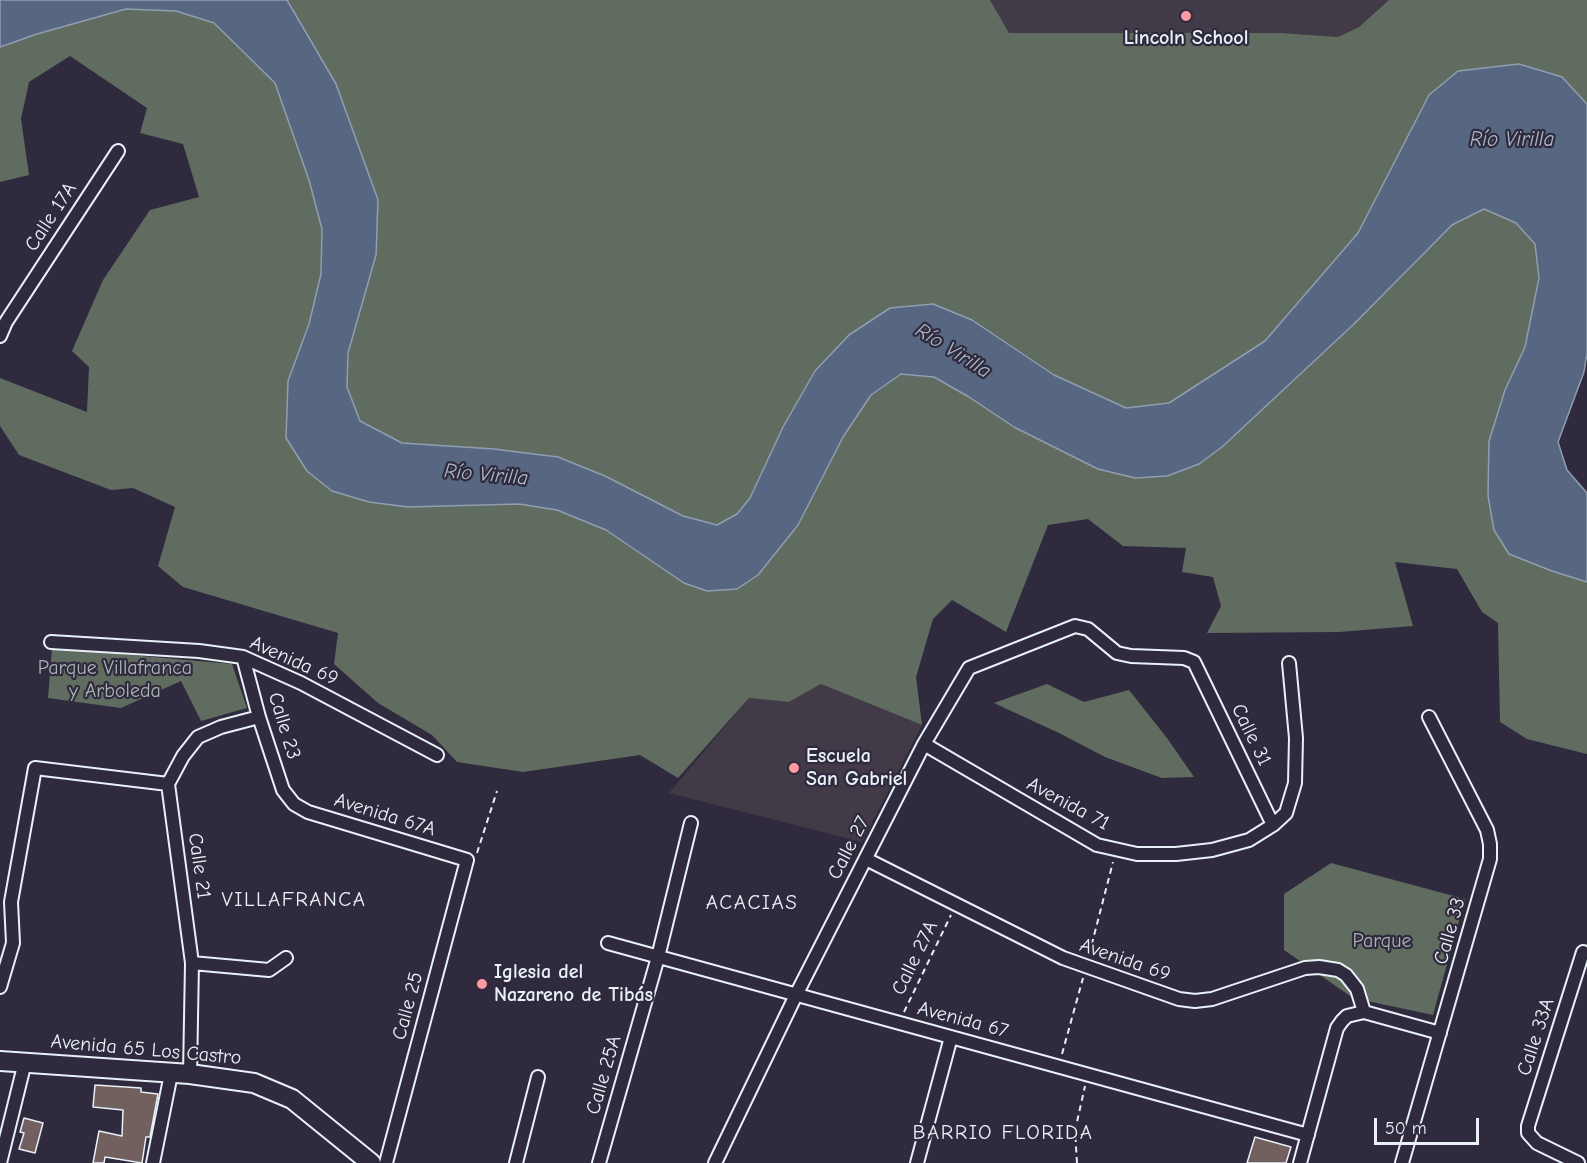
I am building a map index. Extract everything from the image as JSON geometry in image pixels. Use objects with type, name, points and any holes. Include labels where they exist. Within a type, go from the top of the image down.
[{"type":"street","name":"Calle 17A","points":[[0,336],[6,322],[118,151]]},
{"type":"street","name":"Calle 27","points":[[715,1163],[796,995],[924,744],[969,668],[1075,626],[1089,628],[1117,652],[1131,656],[1184,658],[1194,662]]},
{"type":"street","name":"Avenida 69","points":[[51,642],[199,651],[243,657],[301,683],[437,755]]},
{"type":"street","name":"Calle 23","points":[[243,657],[259,717],[283,790],[294,804]]},
{"type":"street","name":"Calle 31","points":[[1194,662],[1274,825]]},
{"type":"street","points":[[1274,825],[1286,813],[1295,783],[1296,738],[1289,663]]},
{"type":"street","points":[[0,987],[13,943],[11,902],[35,768],[168,784],[183,756],[198,737],[221,727],[259,717]]},
{"type":"street","name":"Calle 33","points":[[1402,1163],[1487,872],[1490,844],[1487,830],[1429,717]]},
{"type":"street","name":"Avenida 71","points":[[924,744],[1057,823],[1097,845],[1116,850],[1137,854],[1176,854],[1212,850],[1249,840],[1274,825]]},
{"type":"street","name":"Calle 21","points":[[168,784],[192,963],[190,1074]]},
{"type":"street","name":"Avenida 67A","points":[[294,804],[308,812],[468,860]]},
{"type":"street","name":"Calle 25A","points":[[599,1163],[658,957],[691,823]]},
{"type":"street","name":"Avenida 69","points":[[866,859],[1063,958],[1179,999],[1194,1001],[1212,999],[1305,968],[1328,967],[1338,970],[1353,981],[1364,1012]]},
{"type":"street","name":"Calle 25","points":[[386,1163],[468,860]]},
{"type":"street","name":"Avenida 67","points":[[608,943],[1308,1135]]},
{"type":"street","name":"Calle 33A","points":[[1578,1163],[1537,1143],[1528,1133],[1530,1120],[1583,952]]},
{"type":"street","points":[[192,963],[269,970],[286,958]]},
{"type":"street","points":[[1300,1163],[1337,1028],[1347,1016],[1364,1012],[1440,1033]]},
{"type":"street","points":[[916,1163],[951,1037]]},
{"type":"street","name":"Avenida 65 Los Castro","points":[[0,1061],[190,1074],[254,1083],[292,1099],[371,1163]]},
{"type":"street","points":[[0,1163],[26,1062]]},
{"type":"street","points":[[153,1163],[171,1074]]},
{"type":"street","points":[[516,1163],[538,1077]]},
{"type":"path","points":[[468,860],[477,854],[497,791]]},
{"type":"path","name":"Calle 27A","points":[[899,1023],[957,904]]},
{"type":"path","points":[[1077,1163],[1075,1131],[1088,1074]]},
{"type":"shaded area","name":"Lincoln School","points":[[990,0],[1389,0],[1359,27],[1338,37],[1281,33],[1009,33]]},
{"type":"shaded area","name":"Escuela San Gabriel","points":[[821,684],[922,725],[862,842],[669,793],[749,698],[789,702]]},
{"type":"green space","points":[[287,0],[990,0],[1009,33],[1281,33],[1338,37],[1359,27],[1389,0],[1587,0],[1587,104],[1562,77],[1390,174],[1358,233],[1265,341],[1169,403],[1126,408],[1054,375],[972,320],[783,427],[750,498],[738,514],[717,525],[683,516],[605,476],[494,449],[402,443],[360,421],[347,387],[348,353],[376,255],[336,84]]},
{"type":"green space","points":[[126,9],[176,11],[214,23],[275,83],[309,180],[322,229],[321,274],[309,324],[288,381],[286,438],[408,507],[519,504],[557,510],[606,530],[642,555],[758,575],[798,525],[843,437],[871,395],[901,374],[934,377],[969,397],[1199,464],[1222,447],[1354,324],[1452,225],[1484,209],[1516,223],[1535,244],[1539,278],[1525,347],[1505,390],[1489,441],[1552,571],[1587,582],[1587,754],[1527,739],[1500,722],[1498,623],[1482,612],[1457,569],[1395,562],[1413,626],[1339,632],[1207,633],[1221,606],[1213,577],[1182,572],[1186,548],[1123,546],[1088,519],[1048,525],[1006,632],[952,600],[933,619],[916,677],[922,725],[821,684],[789,702],[749,698],[678,778],[640,755],[523,772],[457,762],[432,735],[378,703],[334,664],[338,633],[183,587],[158,566],[175,507],[133,488],[111,490],[19,455],[0,426],[0,378],[87,412],[89,367],[72,351],[103,280],[150,210],[199,197],[183,144],[140,133],[147,108],[70,56],[29,82],[21,119],[29,175],[0,182],[0,47]]},
{"type":"green space","name":"Parque Villafranca y Arboleda","points":[[52,648],[232,664],[247,708],[201,721],[181,681],[121,708],[48,698]]},
{"type":"green space","points":[[1047,684],[1084,702],[1129,690],[1194,777],[1162,778],[1105,757],[994,703]]},
{"type":"green space","name":"Parque","points":[[1331,863],[1465,899],[1433,1015],[1353,998],[1284,950],[1284,894]]},
{"type":"water","name":"Río Virilla","points":[[0,0],[287,0],[336,84],[378,200],[376,255],[348,353],[347,387],[360,421],[402,443],[494,449],[558,457],[605,476],[683,516],[717,525],[737,514],[750,498],[783,427],[815,371],[849,335],[890,308],[933,304],[972,320],[1054,375],[1126,408],[1169,403],[1265,341],[1358,233],[1429,95],[1458,71],[1519,64],[1562,77],[1587,104],[1587,353],[1584,372],[1558,442],[1567,470],[1587,493],[1587,582],[1509,554],[1494,530],[1488,496],[1489,441],[1505,390],[1525,347],[1539,278],[1535,244],[1516,223],[1484,209],[1452,225],[1354,324],[1222,447],[1199,464],[1167,476],[1135,478],[1098,469],[1014,427],[934,377],[901,374],[871,395],[843,437],[798,525],[758,575],[737,589],[707,591],[684,583],[606,530],[557,510],[519,504],[408,507],[369,502],[332,491],[307,471],[286,438],[288,381],[309,324],[321,274],[322,229],[309,180],[275,83],[214,23],[176,11],[126,9],[0,47]]},
{"type":"building","points":[[95,1085],[141,1088],[141,1092],[158,1094],[150,1137],[146,1137],[142,1163],[105,1157],[104,1163],[93,1163],[99,1131],[122,1136],[123,1110],[93,1107]]},
{"type":"building","points":[[24,1118],[43,1123],[35,1153],[19,1149],[24,1133],[20,1132]]},
{"type":"building","points":[[1255,1137],[1291,1147],[1286,1163],[1247,1163]]},
{"type":"place","name":"Lincoln School","points":[[1186,16]]},
{"type":"place","name":"Escuela San Gabriel","points":[[794,768]]},
{"type":"place","name":"Iglesia del Nazareno de Tibás","points":[[482,984]]},
{"type":"district","name":"VILLAFRANCA","points":[[294,900]]},
{"type":"district","name":"ACACIAS","points":[[752,903]]},
{"type":"district","name":"BARRIO FLORIDA","points":[[1003,1133]]}]
